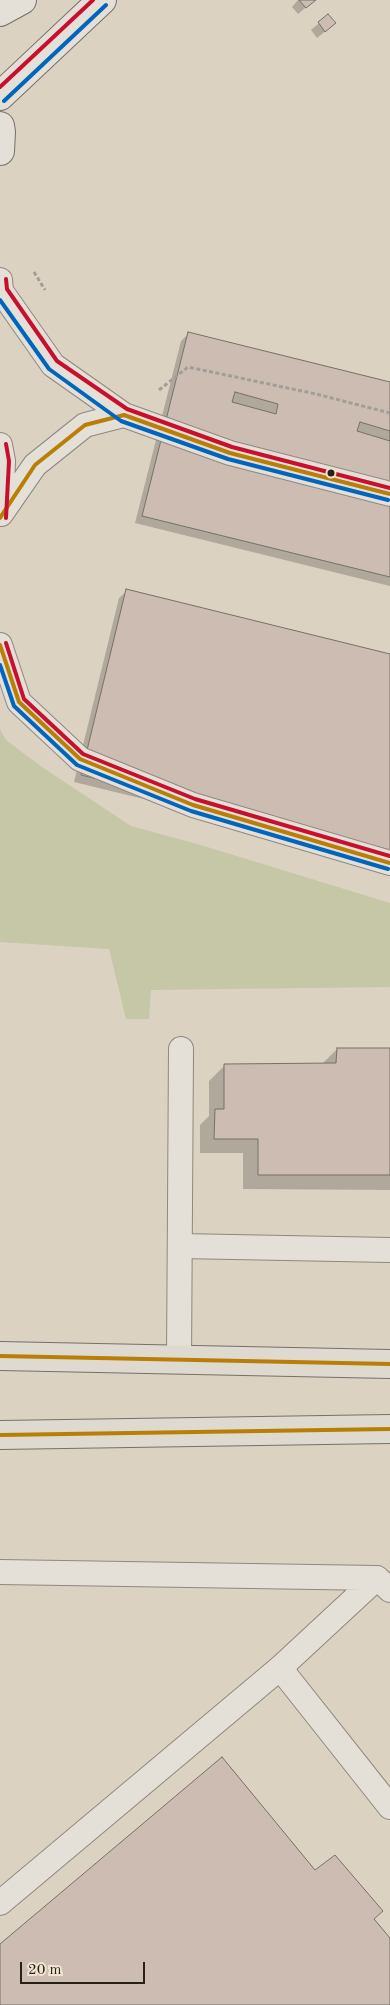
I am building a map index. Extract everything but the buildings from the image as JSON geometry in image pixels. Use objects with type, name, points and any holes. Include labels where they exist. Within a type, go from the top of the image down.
[{"type":"highway","points":[[0,1356],[390,1364]]},
{"type":"highway","points":[[0,1435],[390,1429]]},
{"type":"main road","points":[[0,12],[22,0]]},
{"type":"main road","points":[[0,96],[102,0]]},
{"type":"main road","points":[[0,126],[2,132],[0,151]]},
{"type":"lane","points":[[0,280],[2,290],[53,366],[124,415],[230,453],[390,494]]},
{"type":"lane","points":[[0,516],[35,465],[86,425],[124,415]]},
{"type":"lane","points":[[0,445],[3,461],[0,516]]},
{"type":"lane","points":[[0,645],[18,702],[80,759],[193,805],[390,863]]},
{"type":"lane","points":[[179,1361],[181,1049]]},
{"type":"lane","points":[[180,1246],[390,1250]]},
{"type":"lane","points":[[0,1572],[384,1584]]},
{"type":"lane","points":[[0,1903],[280,1668],[384,1584]]},
{"type":"lane","points":[[280,1668],[388,1800]]},
{"type":"path","points":[[32,270],[38,276],[46,293]]},
{"type":"path","points":[[156,392],[188,367],[316,394],[390,413]]},
{"type":"green space","points":[[0,729],[6,740],[42,767],[131,826],[204,846],[390,903],[390,987],[151,990],[149,1019],[126,1019],[109,949],[0,942]]},
{"type":"transit line","points":[[0,87],[93,0]]},
{"type":"transit line","points":[[4,101],[106,5]]},
{"type":"transit line","points":[[6,279],[7,289],[57,361],[127,409],[232,447],[390,488]]},
{"type":"transit line","points":[[0,300],[49,369],[121,421],[228,459],[388,500]]},
{"type":"transit line","points":[[0,518],[35,465],[85,425],[124,415],[230,453],[390,494]]},
{"type":"transit line","points":[[6,444],[9,461],[6,518]]},
{"type":"transit line","points":[[6,643],[24,699],[83,754],[195,799],[390,856]]},
{"type":"transit line","points":[[0,645],[19,702],[80,759],[193,805],[390,863]]},
{"type":"transit line","points":[[0,665],[14,706],[77,765],[191,811],[388,869]]},
{"type":"transit line","points":[[0,1356],[390,1364]]},
{"type":"transit line","points":[[0,1435],[390,1429]]}]
